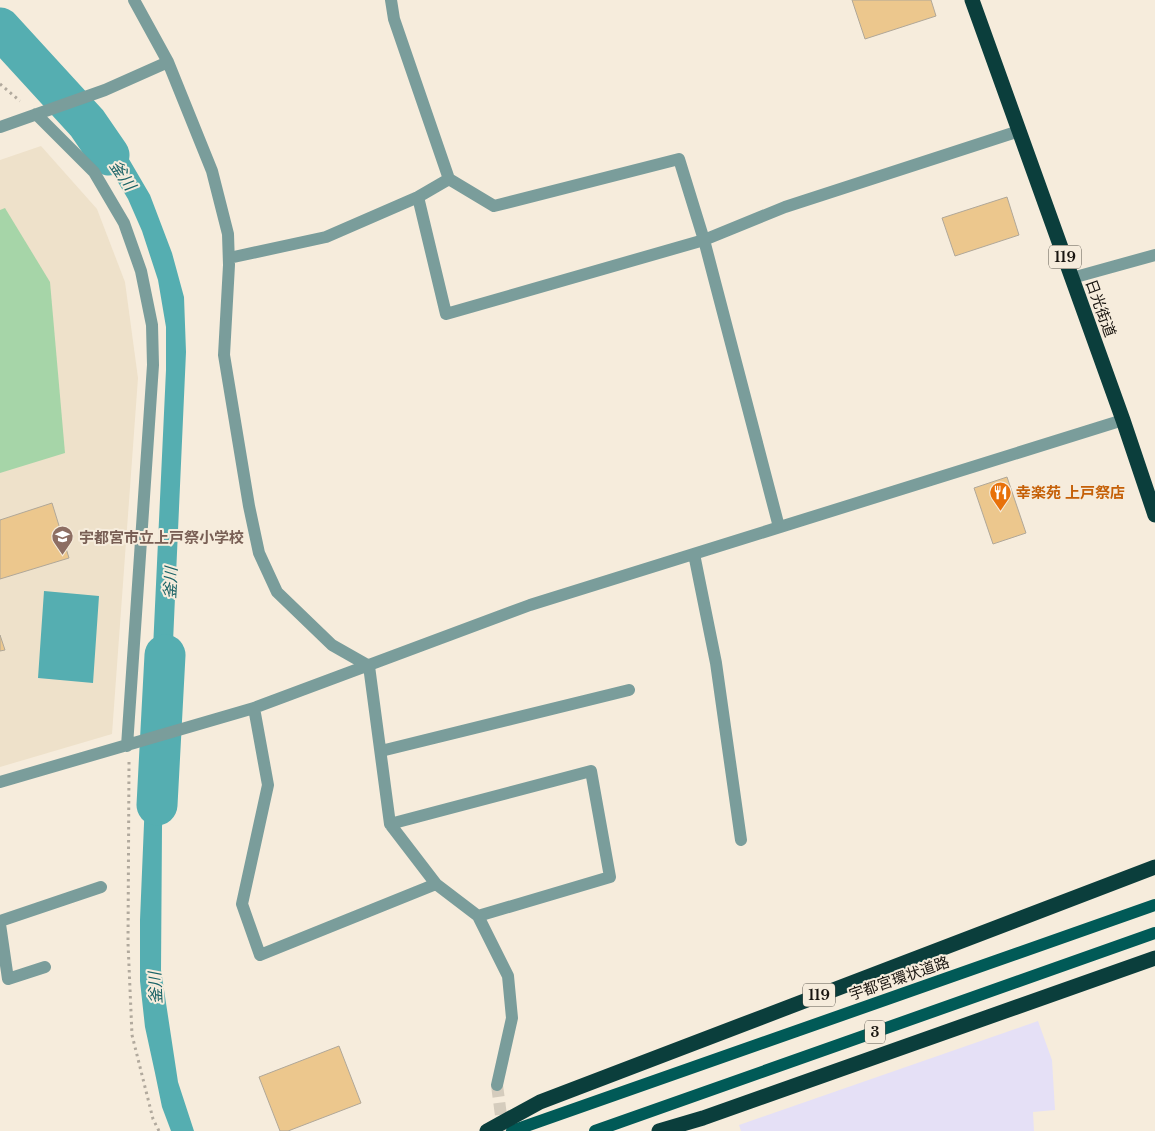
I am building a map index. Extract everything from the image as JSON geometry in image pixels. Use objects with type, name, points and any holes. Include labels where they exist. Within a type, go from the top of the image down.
[{"type":"highway","name":"日光街道","points":[[972,0],[1020,130],[1155,515]]},
{"type":"highway","name":"119","points":[[487,1131],[540,1102],[1155,867]]},
{"type":"highway","points":[[659,1131],[703,1118],[1155,958]]},
{"type":"main road","name":"宇都宮環状道路","points":[[512,1131],[1155,905]]},
{"type":"main road","name":"3","points":[[595,1131],[1155,933]]},
{"type":"street","points":[[134,0],[168,62],[212,171],[228,234],[229,258],[224,355],[249,506],[259,552],[277,592],[332,644],[369,666]]},
{"type":"street","points":[[390,0],[394,19],[448,178],[494,206],[679,159],[704,240],[779,527]]},
{"type":"street","points":[[0,127],[105,90],[168,62]]},
{"type":"street","points":[[36,114],[94,172],[124,223],[141,271],[152,325],[153,365],[127,746]]},
{"type":"street","points":[[418,197],[446,314],[704,240],[785,207],[1020,130]]},
{"type":"street","points":[[229,258],[326,237],[418,197],[448,178]]},
{"type":"street","points":[[1072,278],[1155,255]]},
{"type":"street","points":[[0,782],[254,708],[530,605],[1123,420]]},
{"type":"street","points":[[694,554],[716,663],[741,840]]},
{"type":"street","points":[[369,666],[390,824],[436,884],[478,916],[508,976],[512,1018],[496,1085]]},
{"type":"street","points":[[381,751],[629,690]]},
{"type":"street","points":[[254,708],[268,784],[242,904],[260,955],[436,884]]},
{"type":"street","points":[[390,824],[592,771],[610,877],[478,916]]},
{"type":"street","points":[[45,967],[8,979],[0,922],[101,887]]},
{"type":"path","points":[[0,84],[36,114]]},
{"type":"path","points":[[127,746],[129,763],[128,943],[132,1035],[153,1119],[159,1131]]},
{"type":"shaded area","name":"宇都宮市立上戸祭小学校","points":[[41,146],[97,209],[125,282],[138,378],[112,734],[0,767],[0,160]]},
{"type":"shaded area","points":[[1038,1021],[1052,1060],[1055,1110],[1033,1112],[1034,1131],[741,1131],[739,1125]]},
{"type":"green space","points":[[5,208],[50,282],[65,453],[0,473],[0,210]]},
{"type":"water","points":[[0,21],[12,30],[59,78],[38,87],[0,44]]},
{"type":"water","points":[[88,106],[119,142],[150,195],[172,253],[184,297],[186,352],[170,709],[150,713],[166,370],[166,327],[158,280],[142,231],[128,199],[100,152],[63,114]]},
{"type":"water","points":[[44,591],[99,596],[93,683],[38,678]]},
{"type":"water","points":[[167,746],[162,827],[161,970],[178,1082],[194,1131],[171,1131],[162,1107],[145,1027],[140,981],[140,920],[147,752]]},
{"type":"building","points":[[852,0],[931,0],[936,16],[865,39]]},
{"type":"building","points":[[1007,197],[1019,235],[955,256],[942,218]]},
{"type":"building","name":"幸楽苑 上戸祭店","points":[[1007,477],[1026,533],[993,544],[974,488]]},
{"type":"building","points":[[52,503],[69,558],[0,579],[0,520]]},
{"type":"building","points":[[0,635],[5,650],[0,651]]},
{"type":"building","points":[[339,1046],[361,1103],[288,1131],[280,1131],[259,1077]]},
{"type":"waterway","name":"釜川","points":[[0,28],[87,123],[109,155]]},
{"type":"waterway","name":"釜川","points":[[157,805],[165,655]]},
{"type":"tunnel","points":[[497,1085],[503,1131]]},
{"type":"place","name":"幸楽苑 上戸祭店","points":[[1000,511]]},
{"type":"place","name":"宇都宮市立上戸祭小学校","points":[[63,556]]}]
